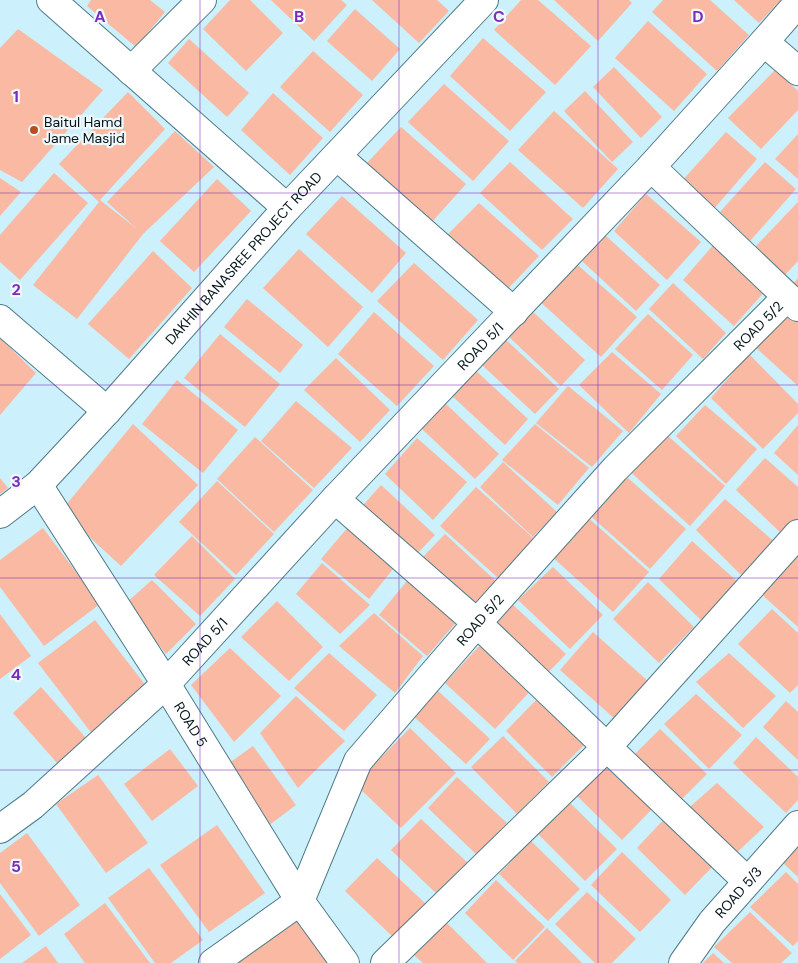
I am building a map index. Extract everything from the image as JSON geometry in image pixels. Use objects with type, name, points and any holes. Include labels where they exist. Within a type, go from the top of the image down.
[{"type":"street","points":[[51,0],[287,208]]},
{"type":"street","points":[[132,71],[202,0]]},
{"type":"street","name":"DAKHIN BANASREE PROJECT ROAD","points":[[0,514],[38,485],[107,411],[287,208],[484,0]]},
{"type":"street","name":"ROAD 5/1","points":[[0,829],[33,805],[166,684],[335,499],[651,168],[798,4]]},
{"type":"street","points":[[764,42],[798,71]]},
{"type":"street","points":[[336,156],[514,312]]},
{"type":"street","points":[[651,168],[793,302]]},
{"type":"street","name":"ROAD 5/2","points":[[300,901],[358,761],[476,623],[615,469],[793,302]]},
{"type":"street","points":[[0,319],[107,411]]},
{"type":"street","name":"ROAD 5","points":[[38,485],[166,684],[300,901],[345,963]]},
{"type":"street","points":[[335,499],[476,623],[748,881]]},
{"type":"street","points":[[385,963],[607,747],[798,534]]},
{"type":"street","name":"ROAD 5/3","points":[[683,963],[712,922],[798,825]]},
{"type":"street","points":[[213,963],[300,901]]},
{"type":"building","points":[[91,0],[150,0],[165,12],[136,47],[87,6]]},
{"type":"building","points":[[230,0],[250,0],[283,33],[246,71],[203,29]]},
{"type":"building","points":[[271,0],[341,0],[347,5],[314,41]]},
{"type":"building","points":[[372,0],[437,0],[449,11],[419,43]]},
{"type":"building","points":[[521,0],[538,0],[591,46],[555,85],[494,30]]},
{"type":"building","points":[[554,0],[629,0],[632,3],[598,41]]},
{"type":"building","points":[[663,0],[710,0],[749,35],[717,71],[652,12]]},
{"type":"building","points":[[734,0],[781,0],[759,23]]},
{"type":"building","points":[[355,9],[400,49],[372,81],[327,41]]},
{"type":"building","points":[[648,21],[707,74],[674,111],[615,58]]},
{"type":"building","name":"Baitul Hamd Jame Masjid","points":[[18,29],[103,90],[22,182],[0,170],[0,48]]},
{"type":"building","points":[[483,38],[546,92],[510,131],[450,76]]},
{"type":"building","points":[[189,39],[249,93],[227,117],[168,63]]},
{"type":"building","points":[[313,51],[363,95],[330,132],[280,87]]},
{"type":"building","points":[[614,67],[662,117],[641,138],[593,87]]},
{"type":"building","points":[[775,70],[798,91],[798,110],[761,149],[728,118]]},
{"type":"building","points":[[444,84],[509,141],[473,181],[408,122]]},
{"type":"building","points":[[585,91],[633,142],[612,162],[564,111]]},
{"type":"building","points":[[128,92],[165,129],[100,200],[137,229],[107,202],[175,131],[214,167],[143,234],[77,319],[33,285],[99,202],[59,164]]},
{"type":"building","points":[[273,93],[323,138],[290,175],[241,130]]},
{"type":"building","points":[[554,111],[618,169],[583,208],[518,150]]},
{"type":"building","points":[[401,127],[466,184],[430,224],[365,165]]},
{"type":"building","points":[[726,132],[757,159],[712,211],[681,182]]},
{"type":"building","points":[[798,134],[798,179],[775,159]]},
{"type":"building","points":[[510,162],[573,219],[542,250],[480,193]]},
{"type":"building","points":[[765,162],[796,189],[750,241],[720,212]]},
{"type":"building","points":[[54,173],[88,203],[20,280],[0,262],[0,235]]},
{"type":"building","points":[[0,178],[21,192],[0,216]]},
{"type":"building","points":[[217,179],[251,211],[194,272],[160,241]]},
{"type":"building","points":[[646,194],[701,242],[667,280],[614,231]]},
{"type":"building","points":[[342,196],[406,253],[372,293],[306,234]]},
{"type":"building","points":[[798,202],[798,261],[785,275],[755,247]]},
{"type":"building","points":[[479,203],[539,256],[501,296],[439,243]]},
{"type":"building","points":[[606,236],[660,285],[636,311],[582,261]]},
{"type":"building","points":[[715,243],[765,291],[734,326],[683,280]]},
{"type":"building","points":[[299,249],[363,307],[328,347],[263,288]]},
{"type":"building","points":[[153,251],[192,288],[129,359],[88,324]]},
{"type":"building","points":[[572,260],[637,317],[601,357],[536,298]]},
{"type":"building","points":[[414,263],[478,320],[443,360],[377,301]]},
{"type":"building","points":[[798,278],[798,288],[793,284]]},
{"type":"building","points":[[673,283],[726,333],[703,359],[649,309]]},
{"type":"building","points":[[247,299],[303,345],[280,373],[224,327]]},
{"type":"building","points":[[790,307],[798,315],[798,386],[754,346]]},
{"type":"building","points":[[531,310],[585,360],[561,386],[508,336]]},
{"type":"building","points":[[374,312],[434,366],[397,406],[338,354]]},
{"type":"building","points":[[648,314],[693,355],[662,390],[615,349]]},
{"type":"building","points":[[220,334],[280,384],[245,427],[184,378]]},
{"type":"building","points":[[0,338],[36,373],[0,415]]},
{"type":"building","points":[[505,339],[559,389],[535,414],[482,365]]},
{"type":"building","points":[[612,352],[661,394],[629,433],[579,385]]},
{"type":"building","points":[[749,354],[798,404],[798,413],[763,449],[711,398]]},
{"type":"building","points":[[336,358],[390,410],[360,442],[304,390]]},
{"type":"building","points":[[474,369],[528,419],[505,445],[451,395]]},
{"type":"building","points":[[177,380],[238,430],[203,473],[142,424]]},
{"type":"building","points":[[568,386],[623,431],[592,467],[536,423]]},
{"type":"building","points":[[296,401],[352,448],[314,488],[261,441]]},
{"type":"building","points":[[446,404],[499,454],[475,479],[422,429]]},
{"type":"building","points":[[705,405],[757,449],[726,484],[676,436]]},
{"type":"building","points":[[133,424],[198,485],[121,566],[61,511]]},
{"type":"building","points":[[535,424],[589,468],[558,505],[502,460]]},
{"type":"building","points":[[798,425],[798,475],[774,453]]},
{"type":"building","points":[[660,429],[725,486],[690,526],[625,467]]},
{"type":"building","points":[[255,437],[313,490],[274,532],[217,479]]},
{"type":"building","points":[[417,438],[467,482],[433,520],[385,474]]},
{"type":"building","points":[[765,458],[798,487],[798,523],[785,537],[736,490]]},
{"type":"building","points":[[503,462],[557,512],[533,537],[480,487]]},
{"type":"building","points":[[621,472],[686,529],[650,569],[585,511]]},
{"type":"building","points":[[0,478],[8,488],[0,494]]},
{"type":"building","points":[[217,481],[274,534],[236,575],[179,522]]},
{"type":"building","points":[[381,485],[435,535],[411,560],[358,511]]},
{"type":"building","points":[[476,487],[541,545],[506,585],[440,526]]},
{"type":"building","points":[[725,499],[777,544],[745,579],[696,530]]},
{"type":"building","points":[[584,514],[649,572],[613,612],[548,553]]},
{"type":"building","points":[[349,526],[397,564],[369,599],[321,559]]},
{"type":"building","points":[[43,528],[100,604],[44,646],[0,587],[0,560]]},
{"type":"building","points":[[445,534],[498,583],[475,609],[421,559]]},
{"type":"building","points":[[192,536],[235,579],[200,616],[154,575]]},
{"type":"building","points":[[692,541],[739,583],[703,622],[659,579]]},
{"type":"building","points":[[796,553],[798,555],[798,627],[759,592]]},
{"type":"building","points":[[322,563],[370,605],[340,634],[296,594]]},
{"type":"building","points":[[553,567],[603,615],[570,649],[518,600]]},
{"type":"building","points":[[411,576],[460,618],[427,656],[379,615]]},
{"type":"building","points":[[152,580],[196,624],[166,654],[126,603]]},
{"type":"building","points":[[648,582],[694,627],[659,663],[613,619]]},
{"type":"building","points":[[277,601],[323,647],[289,681],[241,637]]},
{"type":"building","points":[[512,604],[566,654],[542,679],[488,630]]},
{"type":"building","points":[[772,609],[798,633],[798,685],[790,693],[738,644]]},
{"type":"building","points":[[374,613],[423,656],[395,693],[339,646]]},
{"type":"building","points":[[0,614],[31,656],[0,679]]},
{"type":"building","points":[[95,620],[150,691],[93,735],[38,663]]},
{"type":"building","points":[[593,632],[649,682],[616,720],[560,670]]},
{"type":"building","points":[[483,642],[533,688],[495,729],[445,683]]},
{"type":"building","points":[[230,648],[281,696],[234,742],[191,685]]},
{"type":"building","points":[[329,653],[377,695],[344,731],[294,688]]},
{"type":"building","points":[[729,653],[776,696],[743,728],[696,682]]},
{"type":"building","points":[[41,687],[86,738],[57,763],[13,713]]},
{"type":"building","points":[[436,689],[490,739],[466,764],[412,715]]},
{"type":"building","points":[[696,694],[742,735],[709,769],[664,724]]},
{"type":"building","points":[[296,696],[345,741],[298,788],[260,733]]},
{"type":"building","points":[[537,699],[584,745],[552,777],[506,731]]},
{"type":"building","points":[[786,701],[798,712],[798,760],[763,727]]},
{"type":"building","points":[[410,728],[456,773],[401,828],[355,784]]},
{"type":"building","points":[[660,729],[707,774],[680,801],[634,755]]},
{"type":"building","points":[[503,736],[549,782],[517,814],[471,767]]},
{"type":"building","points":[[756,737],[798,777],[798,800],[786,813],[733,763]]},
{"type":"building","points":[[253,746],[296,805],[268,826],[225,766]]},
{"type":"building","points":[[170,749],[198,786],[152,821],[124,784]]},
{"type":"building","points":[[605,760],[653,808],[622,840],[573,792]]},
{"type":"building","points":[[98,775],[148,843],[106,873],[56,804]]},
{"type":"building","points":[[457,777],[507,823],[477,855],[428,808]]},
{"type":"building","points":[[717,783],[764,827],[731,858],[684,812]]},
{"type":"building","points":[[568,801],[617,849],[585,881],[537,833]]},
{"type":"building","points":[[668,815],[717,862],[685,895],[637,848]]},
{"type":"building","points":[[421,819],[470,865],[440,897],[391,850]]},
{"type":"building","points":[[217,825],[265,893],[209,932],[160,865]]},
{"type":"building","points":[[27,833],[80,905],[39,936],[0,883],[0,853]]},
{"type":"building","points":[[531,841],[580,889],[548,921],[499,874]]},
{"type":"building","points":[[798,842],[798,877],[781,861]]},
{"type":"building","points":[[622,852],[671,900],[640,932],[591,885]]},
{"type":"building","points":[[377,858],[426,904],[393,937],[345,891]]},
{"type":"building","points":[[149,868],[203,940],[171,963],[155,963],[108,898]]},
{"type":"building","points":[[786,872],[798,884],[798,941],[793,946],[750,907]]},
{"type":"building","points":[[496,880],[545,927],[513,960],[465,913]]},
{"type":"building","points":[[587,892],[636,939],[612,963],[595,963],[555,924]]},
{"type":"building","points":[[0,894],[31,935],[0,959]]},
{"type":"building","points":[[105,903],[150,963],[85,963],[64,934]]},
{"type":"building","points":[[750,912],[792,953],[781,963],[732,963],[714,947]]},
{"type":"building","points":[[298,918],[332,963],[237,963]]},
{"type":"building","points":[[446,922],[487,963],[423,963],[414,955]]},
{"type":"building","points":[[547,928],[582,963],[518,963],[515,961]]},
{"type":"building","points":[[46,946],[58,963],[22,963]]},
{"type":"building","points":[[713,953],[724,963],[703,963]]},
{"type":"place","name":"Baitul Hamd Jame Masjid","points":[[34,130]]}]
